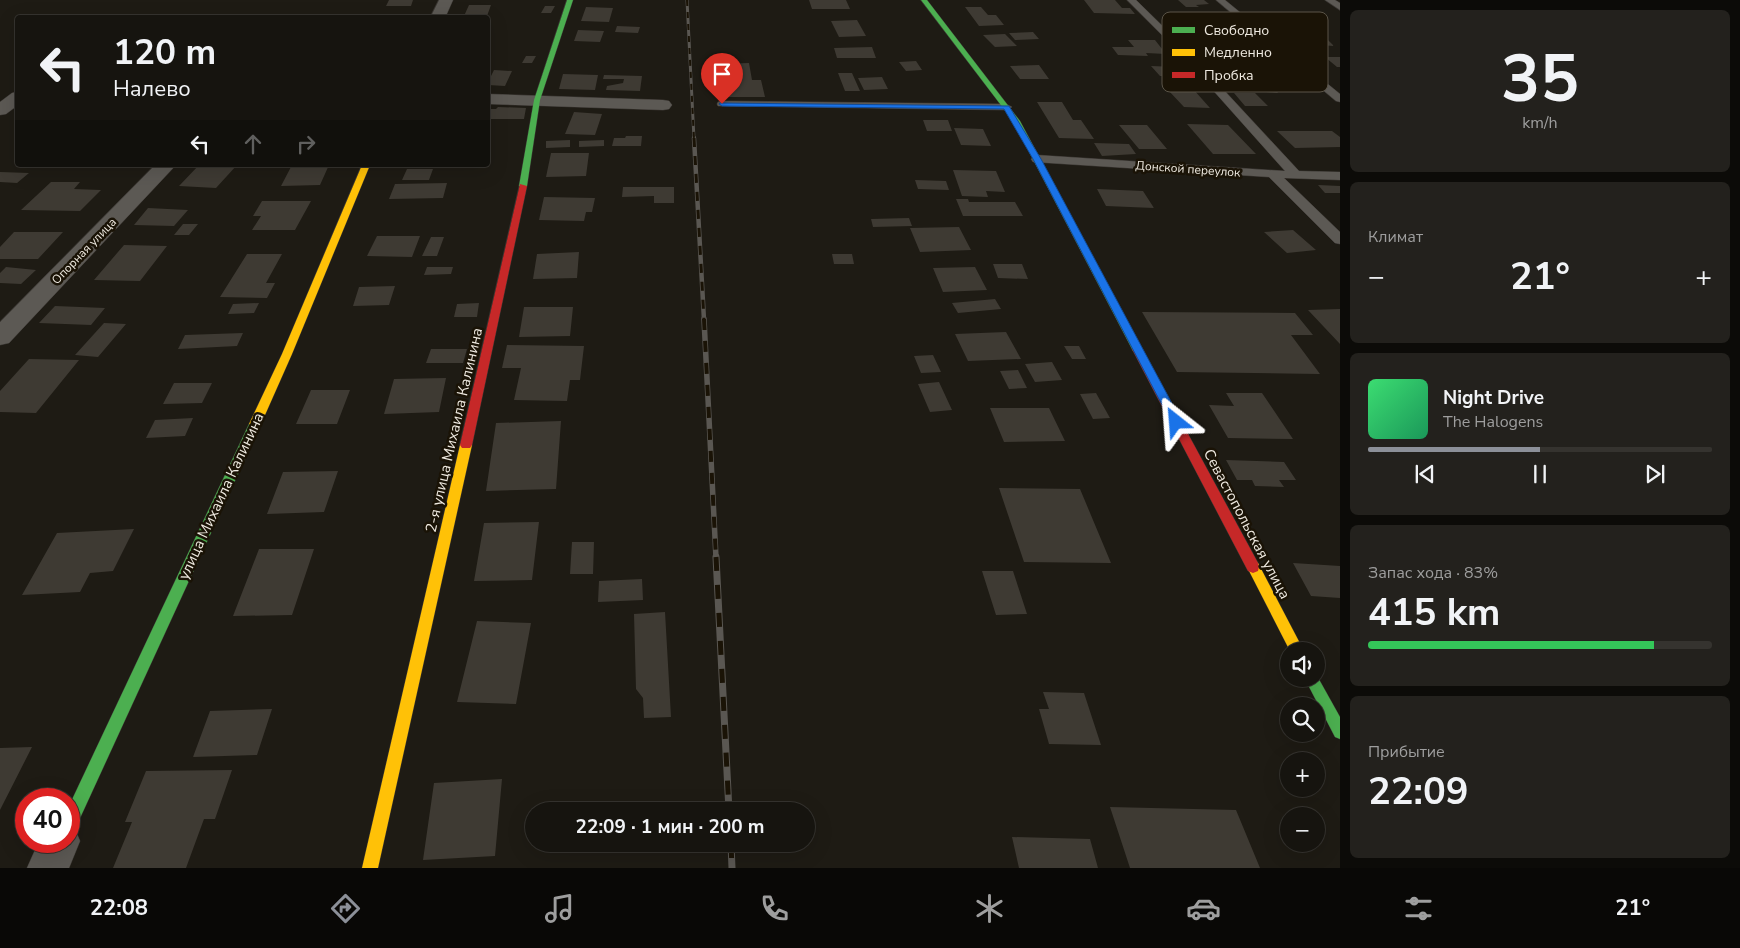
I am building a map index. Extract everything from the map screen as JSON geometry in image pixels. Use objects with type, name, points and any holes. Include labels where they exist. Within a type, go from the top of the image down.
[{"type":"street","points":[[438,15],[446,0]]},
{"type":"street","name":"2-я улица Михаила Калинина","points":[[370,868],[491,336],[529,156],[537,100],[570,0]]},
{"type":"street","name":"Севастопольская улица","points":[[924,0],[1006,107],[1037,159],[1292,642]]},
{"type":"street","points":[[0,90],[15,90]]},
{"type":"street","points":[[0,110],[15,99]]},
{"type":"street","points":[[490,100],[663,105]]},
{"type":"street","name":"Опорная улица","points":[[0,336],[164,167]]},
{"type":"street","name":"улица Михаила Калинина","points":[[80,799],[287,354],[365,167]]},
{"type":"street","points":[[1316,687],[1340,732]]},
{"type":"street","points":[[48,868],[55,853]]},
{"type":"lane","points":[[1131,0],[1162,30]]},
{"type":"lane","points":[[1220,0],[1235,12]]},
{"type":"lane","points":[[1329,0],[1340,7]]},
{"type":"lane","points":[[1328,89],[1340,99]]},
{"type":"lane","points":[[1220,92],[1296,175]]},
{"type":"lane","points":[[722,104],[1006,107]]},
{"type":"lane","name":"Донской переулок","points":[[1037,159],[1274,174],[1340,176]]},
{"type":"lane","points":[[1274,174],[1340,240]]},
{"type":"building","points":[[389,0],[413,0],[411,6],[386,6]]},
{"type":"building","points":[[809,0],[846,0],[850,9],[812,9]]},
{"type":"building","points":[[1084,0],[1115,0],[1122,8],[1130,8],[1135,14],[1094,13]]},
{"type":"building","points":[[1178,0],[1204,0],[1209,4],[1196,5],[1199,7],[1186,7]]},
{"type":"building","points":[[469,5],[491,5],[487,15],[464,15]]},
{"type":"building","points":[[545,6],[555,6],[551,13],[541,13]]},
{"type":"building","points":[[586,7],[613,8],[609,22],[581,21]]},
{"type":"building","points":[[965,7],[981,7],[988,15],[996,15],[1004,25],[979,26]]},
{"type":"building","points":[[382,14],[412,14],[412,15]]},
{"type":"building","points":[[857,20],[866,36],[839,37],[831,21]]},
{"type":"building","points":[[617,26],[640,27],[638,33],[615,32]]},
{"type":"building","points":[[578,30],[604,31],[600,42],[574,41]]},
{"type":"building","points":[[1033,32],[1039,39],[1015,40],[1009,33]]},
{"type":"building","points":[[1005,34],[1017,46],[995,47],[983,35]]},
{"type":"building","points":[[1128,40],[1155,40],[1162,49],[1162,54],[1146,53],[1148,56],[1118,55],[1112,47],[1134,47]]},
{"type":"building","points":[[1328,40],[1334,46],[1328,46]]},
{"type":"building","points":[[872,47],[876,58],[837,58],[834,48]]},
{"type":"building","points":[[526,56],[536,56],[532,63],[522,63]]},
{"type":"building","points":[[1328,57],[1340,57],[1340,67],[1337,67],[1328,60]]},
{"type":"building","points":[[916,61],[922,70],[906,71],[899,62]]},
{"type":"building","points":[[749,63],[752,80],[761,80],[765,97],[720,97],[716,64]]},
{"type":"building","points":[[1039,65],[1049,79],[1020,79],[1010,66]]},
{"type":"building","points":[[1151,66],[1162,66],[1162,76]]},
{"type":"building","points":[[494,70],[512,71],[505,86],[490,85]]},
{"type":"building","points":[[838,73],[852,73],[860,91],[845,91]]},
{"type":"building","points":[[563,74],[598,75],[595,90],[559,89]]},
{"type":"building","points":[[604,75],[642,76],[640,91],[606,90],[607,86],[623,83],[624,79],[603,79]]},
{"type":"building","points":[[882,77],[888,89],[864,90],[858,78]]},
{"type":"building","points":[[1170,92],[1196,92],[1210,108],[1184,107]]},
{"type":"building","points":[[1234,93],[1255,93],[1268,106],[1245,106]]},
{"type":"building","points":[[1037,102],[1062,102],[1073,120],[1081,120],[1094,139],[1059,138]]},
{"type":"building","points":[[498,107],[526,108],[524,119],[490,119],[490,109]]},
{"type":"building","points":[[574,112],[602,114],[595,135],[565,134]]},
{"type":"building","points":[[923,120],[948,120],[952,131],[927,131]]},
{"type":"building","points":[[1187,124],[1228,125],[1256,154],[1213,154]]},
{"type":"building","points":[[1119,125],[1147,125],[1167,149],[1139,149]]},
{"type":"building","points":[[954,128],[983,129],[991,146],[961,145]]},
{"type":"building","points":[[1277,131],[1332,131],[1340,137],[1340,147],[1295,148]]},
{"type":"building","points":[[626,136],[642,136],[641,146],[612,146],[614,138],[625,138]]},
{"type":"building","points":[[570,140],[570,147],[546,148],[546,141]]},
{"type":"building","points":[[604,140],[604,146],[579,147],[579,141]]},
{"type":"building","points":[[1094,143],[1129,144],[1136,154],[1102,156]]},
{"type":"building","points":[[551,153],[589,153],[586,176],[546,177]]},
{"type":"building","points":[[197,167],[235,167],[216,188],[179,186]]},
{"type":"building","points":[[291,167],[328,167],[320,185],[281,186]]},
{"type":"building","points":[[407,169],[433,169],[429,180],[402,180]]},
{"type":"building","points":[[953,170],[996,171],[1005,192],[986,191],[988,197],[962,196]]},
{"type":"building","points":[[0,172],[29,173],[17,183],[0,182]]},
{"type":"building","points":[[915,180],[946,181],[949,190],[918,189]]},
{"type":"building","points":[[51,182],[80,182],[74,189],[101,190],[80,211],[21,210]]},
{"type":"building","points":[[447,183],[443,198],[389,199],[395,184]]},
{"type":"building","points":[[1318,185],[1340,186],[1340,193],[1325,193]]},
{"type":"building","points":[[623,187],[674,187],[674,203],[654,203],[654,196],[622,197]]},
{"type":"building","points":[[1097,189],[1143,191],[1154,208],[1106,206]]},
{"type":"building","points":[[544,197],[595,198],[592,212],[586,212],[584,221],[539,220]]},
{"type":"building","points":[[956,199],[968,199],[969,202],[1015,202],[1023,216],[963,216]]},
{"type":"building","points":[[262,201],[311,201],[295,230],[252,230],[261,216],[253,216]]},
{"type":"building","points":[[148,208],[188,210],[174,226],[134,225]]},
{"type":"building","points":[[909,218],[912,226],[873,227],[871,219]]},
{"type":"building","points":[[183,224],[198,224],[189,235],[174,235]]},
{"type":"building","points":[[959,227],[971,250],[920,252],[910,228]]},
{"type":"building","points":[[1293,230],[1316,250],[1287,253],[1264,232]]},
{"type":"building","points":[[14,232],[63,232],[38,259],[0,259],[0,247]]},
{"type":"building","points":[[377,236],[420,236],[412,257],[367,256]]},
{"type":"building","points":[[431,237],[444,237],[437,256],[422,256]]},
{"type":"building","points":[[124,245],[167,246],[140,281],[94,280]]},
{"type":"building","points":[[579,252],[577,278],[533,279],[537,254]]},
{"type":"building","points":[[247,254],[282,254],[266,283],[275,283],[267,298],[220,297]]},
{"type":"building","points":[[832,254],[852,254],[854,264],[834,264]]},
{"type":"building","points":[[993,264],[1022,264],[1028,279],[998,278]]},
{"type":"building","points":[[6,267],[36,270],[21,284],[0,283],[0,273]]},
{"type":"building","points":[[427,267],[453,267],[451,274],[424,275]]},
{"type":"building","points":[[975,267],[987,290],[943,292],[933,268]]},
{"type":"building","points":[[395,286],[389,305],[353,306],[359,287]]},
{"type":"building","points":[[995,299],[1001,309],[958,313],[952,303]]},
{"type":"building","points":[[259,303],[254,313],[228,314],[233,304]]},
{"type":"building","points":[[479,303],[477,317],[454,317],[457,304]]},
{"type":"building","points":[[55,306],[105,308],[91,325],[39,323]]},
{"type":"building","points":[[524,307],[573,307],[570,336],[519,337]]},
{"type":"building","points":[[1340,309],[1340,344],[1308,310]]},
{"type":"building","points":[[1142,312],[1295,313],[1313,335],[1291,335],[1320,374],[1177,372]]},
{"type":"building","points":[[104,323],[126,324],[98,357],[75,355]]},
{"type":"building","points":[[1006,332],[1021,359],[968,361],[955,334]]},
{"type":"building","points":[[243,333],[237,346],[178,349],[185,335]]},
{"type":"building","points":[[507,345],[584,346],[580,380],[570,380],[567,401],[514,400],[521,368],[502,368]]},
{"type":"building","points":[[1064,346],[1079,346],[1086,359],[1072,359]]},
{"type":"building","points":[[431,349],[467,349],[463,363],[426,363]]},
{"type":"building","points":[[933,355],[941,372],[921,373],[914,356]]},
{"type":"building","points":[[29,359],[79,360],[36,413],[0,412],[0,391]]},
{"type":"building","points":[[1052,362],[1062,380],[1035,382],[1025,364]]},
{"type":"building","points":[[1018,370],[1027,388],[1009,389],[1000,371]]},
{"type":"building","points":[[446,378],[439,412],[384,414],[394,379]]},
{"type":"building","points":[[939,382],[952,410],[930,412],[918,384]]},
{"type":"building","points":[[174,383],[212,383],[202,403],[163,404]]},
{"type":"building","points":[[311,390],[350,390],[337,424],[296,424]]},
{"type":"building","points":[[1096,393],[1110,418],[1093,419],[1080,394]]},
{"type":"building","points":[[1226,393],[1262,393],[1293,439],[1228,438],[1209,405],[1234,406]]},
{"type":"building","points":[[990,408],[1049,408],[1065,441],[1004,442]]},
{"type":"building","points":[[193,418],[185,436],[146,438],[155,420]]},
{"type":"building","points":[[561,421],[556,489],[486,491],[496,423]]},
{"type":"building","points":[[1226,460],[1284,462],[1296,480],[1279,480],[1284,487],[1255,486],[1252,480],[1237,480]]},
{"type":"building","points":[[338,471],[324,512],[267,514],[283,472]]},
{"type":"building","points":[[999,488],[1080,489],[1111,563],[1024,562]]},
{"type":"building","points":[[539,522],[532,580],[474,581],[484,523]]},
{"type":"building","points":[[134,529],[113,571],[90,573],[80,592],[22,595],[57,533]]},
{"type":"building","points":[[572,542],[594,542],[593,574],[570,574]]},
{"type":"building","points":[[259,549],[314,549],[292,615],[233,616]]},
{"type":"building","points":[[1293,563],[1340,566],[1340,598],[1311,596]]},
{"type":"building","points":[[982,571],[1013,571],[1027,614],[996,615]]},
{"type":"building","points":[[642,579],[643,600],[598,602],[599,581]]},
{"type":"building","points":[[665,612],[671,717],[644,718],[643,698],[636,689],[634,614]]},
{"type":"building","points":[[477,621],[531,623],[516,704],[457,702]]},
{"type":"building","points":[[1043,692],[1084,693],[1101,745],[1049,744],[1039,709],[1049,709]]},
{"type":"building","points":[[272,709],[257,755],[193,757],[210,711]]},
{"type":"building","points":[[32,747],[0,810],[0,748]]},
{"type":"building","points":[[232,770],[215,819],[204,819],[186,868],[113,868],[132,822],[125,822],[146,771]]},
{"type":"building","points":[[502,779],[495,856],[423,860],[434,783]]},
{"type":"building","points":[[1110,807],[1236,810],[1260,868],[1130,868]]},
{"type":"building","points":[[1012,837],[1090,839],[1098,868],[1019,868]]},
{"type":"railway","points":[[687,0],[694,139]]},
{"type":"railway","points":[[694,138],[704,320]]},
{"type":"railway","points":[[704,319],[716,558]]},
{"type":"railway","points":[[716,557],[729,802]]},
{"type":"railway","points":[[731,852],[732,868]]},
{"type":"traffic: fast","points":[[523,186],[537,100],[570,0]]},
{"type":"traffic: fast","points":[[924,0],[1016,121],[1137,349]]},
{"type":"traffic: fast","points":[[80,799],[255,424]]},
{"type":"traffic: fast","points":[[1316,687],[1340,732]]},
{"type":"traffic: slow","points":[[255,424],[287,354],[365,167]]},
{"type":"traffic: slow","points":[[370,868],[466,445]]},
{"type":"traffic: slow","points":[[1253,567],[1292,642]]},
{"type":"traffic: jam","points":[[466,445],[523,186]]},
{"type":"traffic: jam","points":[[1137,349],[1253,567]]},
{"type":"route","points":[[722,104],[1006,107],[1016,120],[1176,422]]}]
